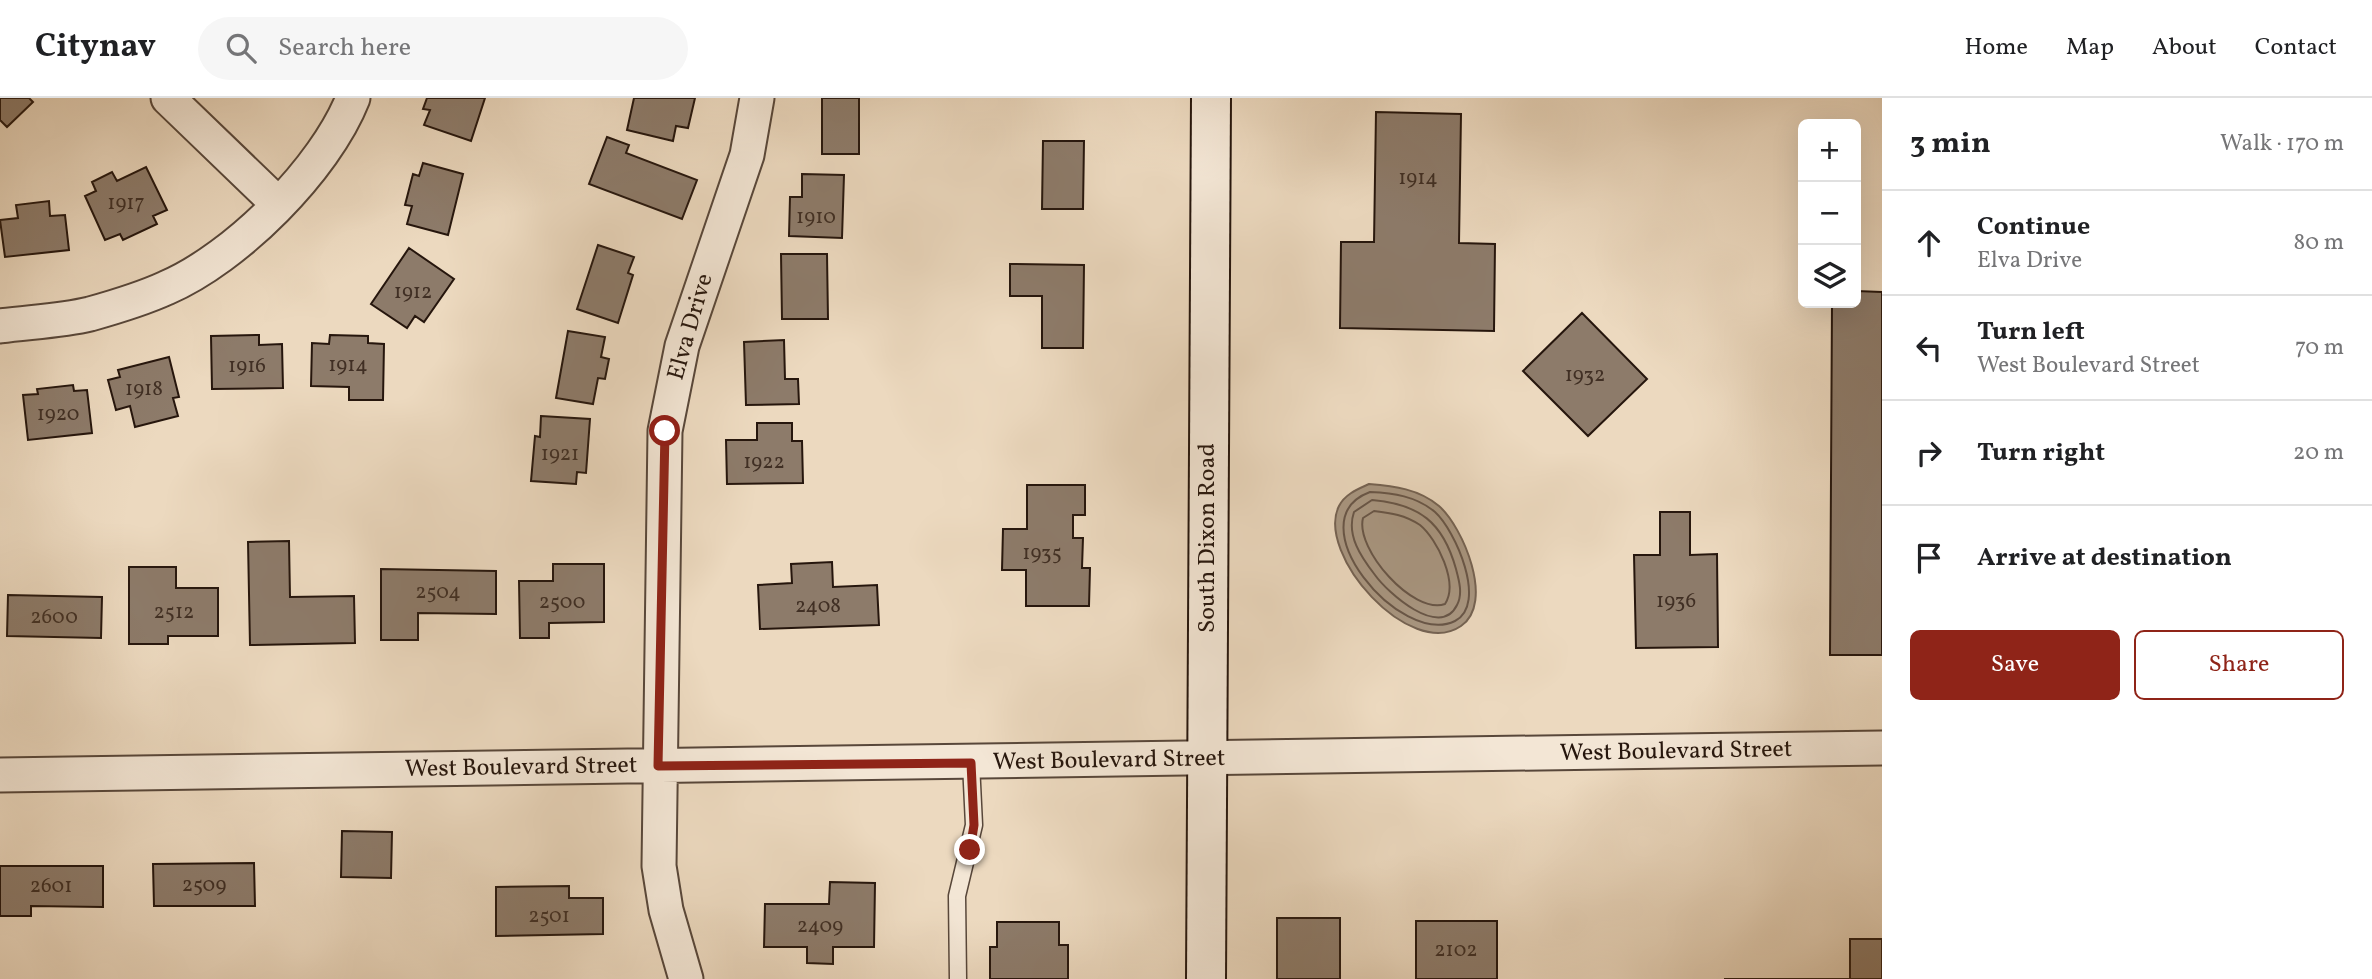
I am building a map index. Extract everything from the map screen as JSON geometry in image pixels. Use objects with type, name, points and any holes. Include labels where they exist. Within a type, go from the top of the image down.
[{"type":"main road","name":"South Dixon Road","points":[[1206,979],[1211,98]]},
{"type":"street","points":[[168,98],[278,204]]},
{"type":"street","points":[[0,326],[89,314],[167,288],[224,254],[313,167],[344,122],[353,98]]},
{"type":"street","name":"Elva Drive","points":[[686,979],[666,910],[659,866],[658,766],[665,431],[682,346],[747,155],[757,98]]},
{"type":"street","name":"West Boulevard Street","points":[[0,775],[1207,760],[1882,748]]},
{"type":"lane","points":[[958,979],[957,895],[974,825],[971,763]]},
{"type":"water","points":[[1369,484],[1415,492],[1431,500],[1448,516],[1465,547],[1475,583],[1475,600],[1471,615],[1461,626],[1440,633],[1417,629],[1394,616],[1372,597],[1354,574],[1341,550],[1335,526],[1339,506],[1345,498]]},
{"type":"building","points":[[0,98],[29,98],[33,102],[7,127],[0,120]]},
{"type":"building","points":[[427,98],[485,98],[471,141],[424,125],[430,110],[423,109]]},
{"type":"building","points":[[634,98],[695,98],[688,128],[676,126],[673,141],[627,130]]},
{"type":"building","points":[[822,98],[859,98],[859,154],[822,154]]},
{"type":"building","points":[[1376,112],[1461,114],[1459,243],[1495,244],[1494,331],[1340,328],[1341,242],[1374,242]]},
{"type":"building","points":[[607,137],[629,145],[626,153],[697,180],[682,219],[589,184]]},
{"type":"building","points":[[1043,141],[1084,141],[1083,209],[1042,209]]},
{"type":"building","points":[[423,163],[463,174],[448,235],[407,224],[412,206],[405,205],[413,174],[419,176]]},
{"type":"building","points":[[146,167],[167,210],[153,216],[157,224],[123,240],[120,234],[105,240],[85,196],[96,191],[92,182],[112,172],[117,181]]},
{"type":"building","points":[[802,174],[844,175],[842,238],[789,236],[790,197],[802,197]]},
{"type":"building","points":[[49,201],[50,216],[65,215],[69,250],[5,257],[0,220],[18,218],[16,205]]},
{"type":"building","points":[[598,245],[634,257],[628,273],[633,275],[618,323],[577,309]]},
{"type":"building","points":[[409,248],[454,279],[424,322],[415,316],[407,328],[371,304]]},
{"type":"building","points":[[781,254],[827,254],[828,319],[782,319]]},
{"type":"building","points":[[1010,264],[1084,265],[1083,348],[1042,348],[1042,296],[1010,296]]},
{"type":"building","points":[[1861,291],[1882,292],[1882,655],[1830,655],[1832,308],[1861,308]]},
{"type":"building","points":[[1582,313],[1647,379],[1588,436],[1523,371]]},
{"type":"building","points":[[568,331],[605,337],[601,357],[609,359],[605,379],[598,378],[593,404],[556,398]]},
{"type":"building","points":[[259,335],[259,345],[282,344],[283,388],[212,389],[211,336]]},
{"type":"building","points":[[330,335],[368,336],[368,343],[384,344],[383,400],[349,400],[349,387],[311,386],[312,343],[329,344]]},
{"type":"building","points":[[784,340],[785,379],[798,379],[799,404],[746,405],[744,342]]},
{"type":"building","points":[[169,357],[179,397],[173,398],[178,416],[135,427],[130,406],[116,410],[108,380],[120,377],[118,370]]},
{"type":"building","points":[[73,385],[74,391],[87,390],[92,433],[28,440],[23,395],[38,394],[37,389]]},
{"type":"building","points":[[541,416],[590,419],[586,473],[577,472],[576,484],[531,481],[535,436],[540,437]]},
{"type":"building","points":[[757,423],[792,423],[792,441],[802,441],[803,483],[727,484],[726,440],[757,440]]},
{"type":"building","points":[[1027,485],[1085,485],[1085,515],[1073,515],[1073,538],[1083,538],[1082,568],[1090,568],[1089,606],[1026,606],[1026,570],[1002,570],[1003,529],[1027,529]]},
{"type":"building","points":[[1660,512],[1690,512],[1690,555],[1717,554],[1718,647],[1636,648],[1634,555],[1660,555]]},
{"type":"building","points":[[289,541],[290,597],[354,596],[355,643],[250,645],[248,542]]},
{"type":"building","points":[[832,562],[833,587],[877,585],[879,625],[760,629],[758,585],[792,583],[791,564]]},
{"type":"building","points":[[553,564],[604,564],[604,622],[549,623],[549,638],[520,638],[519,581],[553,581]]},
{"type":"building","points":[[129,567],[176,567],[176,588],[218,588],[218,636],[168,636],[168,644],[129,644]]},
{"type":"building","points":[[381,569],[496,571],[496,614],[418,613],[418,640],[381,640]]},
{"type":"building","points":[[8,595],[102,597],[101,638],[7,636]]},
{"type":"building","points":[[342,831],[392,832],[391,878],[341,877]]},
{"type":"building","points":[[254,863],[255,906],[154,906],[153,864]]},
{"type":"building","points":[[0,866],[103,866],[103,907],[31,906],[31,916],[0,916]]},
{"type":"building","points":[[830,882],[875,883],[874,947],[833,947],[833,964],[807,963],[807,947],[764,947],[765,904],[829,904]]},
{"type":"building","points":[[569,886],[569,898],[603,898],[603,934],[496,936],[496,887]]},
{"type":"building","points":[[1277,918],[1340,918],[1340,979],[1277,979]]},
{"type":"building","points":[[1416,921],[1497,921],[1497,979],[1416,979]]},
{"type":"building","points":[[997,922],[1059,922],[1059,945],[1068,945],[1068,979],[990,979],[990,947],[997,947]]},
{"type":"building","points":[[1850,939],[1882,939],[1882,979],[1850,979]]},
{"type":"route","points":[[665,431],[658,766],[971,763],[974,825],[970,850]]}]
